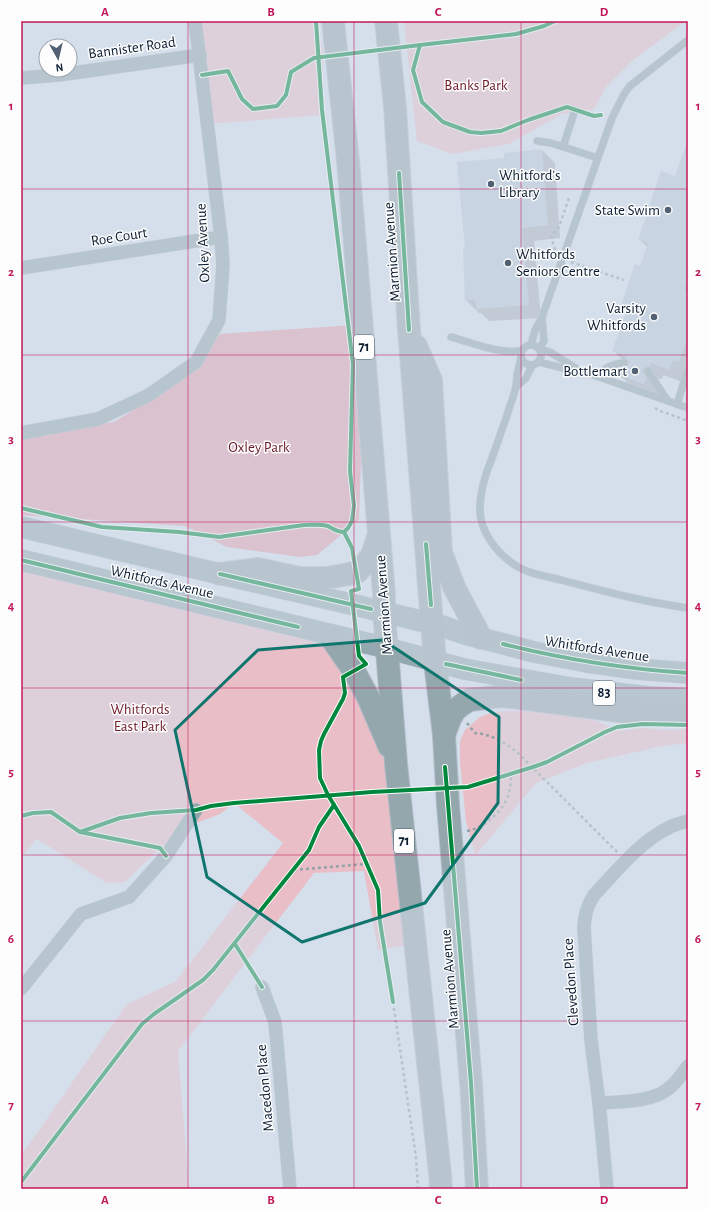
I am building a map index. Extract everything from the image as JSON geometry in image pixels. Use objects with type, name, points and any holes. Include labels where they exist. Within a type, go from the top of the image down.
[{"type":"highway","name":"Marmion Avenue","points":[[333,21],[348,161],[384,594],[386,648],[396,764],[441,1189]]},
{"type":"highway","name":"Marmion Avenue","points":[[386,21],[395,107],[409,330],[435,662],[444,735],[477,1189]]},
{"type":"highway","points":[[409,330],[431,380],[441,552],[454,587],[482,638]]},
{"type":"highway","points":[[220,574],[258,569],[300,578],[326,578],[350,574],[357,572],[372,555],[379,532]]},
{"type":"highway","points":[[329,635],[354,671],[368,697],[396,764]]},
{"type":"highway","points":[[444,735],[455,710],[463,704],[469,700],[502,696],[634,713],[683,715],[688,713]]},
{"type":"main road","name":"Whitfords Avenue","points":[[21,527],[384,612],[534,652],[587,662],[637,669],[688,673]]},
{"type":"main road","name":"Whitfords Avenue","points":[[21,560],[386,648],[435,662],[571,688],[650,697],[688,699]]},
{"type":"street","name":"Oxley Avenue","points":[[21,433],[98,419],[149,395],[196,362],[219,320],[223,264],[221,237],[195,21]]},
{"type":"street","name":"Bannister Road","points":[[21,78],[59,75],[200,55]]},
{"type":"street","name":"Roe Court","points":[[21,268],[221,237]]},
{"type":"street","points":[[21,989],[81,914],[129,897],[166,856],[196,810]]},
{"type":"street","name":"Clevedon Place","points":[[607,1189],[599,1103],[591,1040],[584,920],[589,902],[626,861],[650,839],[671,826],[688,821]]},
{"type":"street","name":"Macedon Place","points":[[262,987],[275,1022],[290,1189]]},
{"type":"street","points":[[599,1103],[634,1101],[660,1094],[668,1090],[676,1082],[688,1066]]},
{"type":"lane","points":[[530,345],[563,259],[612,118],[624,94],[630,86],[688,40]]},
{"type":"lane","points":[[563,147],[576,110]]},
{"type":"lane","points":[[537,141],[551,143],[598,158]]},
{"type":"lane","points":[[542,317],[544,340],[550,352]]},
{"type":"lane","points":[[451,337],[493,349],[521,354]]},
{"type":"lane","points":[[516,387],[526,378],[532,366],[539,362],[541,357],[539,349],[544,340]]},
{"type":"lane","points":[[688,408],[579,370],[550,352],[539,349],[536,346],[530,345],[525,347],[521,354],[516,387],[482,486],[480,507],[484,529],[497,549],[506,559],[517,567],[536,574],[650,603],[688,608]]},
{"type":"lane","points":[[521,354],[525,364],[532,366]]},
{"type":"lane","points":[[539,362],[566,369],[579,370]]},
{"type":"lane","points":[[596,376],[605,368],[614,364],[624,363]]},
{"type":"lane","points":[[676,404],[688,368]]},
{"type":"lane","points":[[648,371],[667,400]]},
{"type":"path","points":[[569,198],[559,227],[551,236],[556,253],[555,256],[624,280]]},
{"type":"path","points":[[467,722],[475,733],[489,735],[511,747],[626,861]]},
{"type":"path","points":[[527,769],[540,765]]},
{"type":"path","points":[[466,832],[472,831],[479,827],[499,812],[508,796],[513,773],[504,776]]},
{"type":"path","points":[[364,858],[370,870]]},
{"type":"path","points":[[294,870],[367,864]]},
{"type":"path","points":[[289,876],[298,865]]},
{"type":"path","points":[[392,994],[416,1157],[418,1189]]},
{"type":"highlighted area","points":[[383,640],[499,717],[498,803],[425,903],[302,942],[207,877],[175,730],[258,650]]},
{"type":"green space","points":[[210,21],[315,21],[323,50],[322,115],[208,124],[196,23]]},
{"type":"green space","name":"Banks Park","points":[[404,21],[686,21],[632,61],[606,87],[594,109],[562,114],[509,144],[452,154],[417,141]]},
{"type":"green space","name":"Oxley Park","points":[[355,325],[362,429],[359,520],[317,555],[301,557],[227,547],[185,526],[21,515],[21,435],[114,422],[179,382],[204,357],[220,334]]},
{"type":"green space","name":"Whitfords East Park","points":[[21,565],[310,636],[335,657],[377,737],[391,782],[409,945],[378,950],[364,871],[314,873],[178,1051],[189,1189],[21,1189],[21,1155],[126,1005],[176,981],[283,843],[234,803],[220,814],[194,824],[160,848],[125,882],[107,883],[37,839],[21,857]]},
{"type":"green space","points":[[506,711],[550,713],[596,721],[620,731],[641,728],[667,730],[688,729],[688,743],[662,746],[587,763],[536,783],[475,856],[466,821],[460,762],[460,741],[465,730],[480,717],[491,713]]},
{"type":"building","points":[[686,145],[688,145],[688,278],[684,290],[688,291],[688,337],[679,362],[673,360],[669,370],[651,363],[650,366],[643,369],[646,377],[644,384],[619,375],[622,368],[627,367],[629,363],[625,358],[626,356],[612,351],[628,307],[621,305],[635,264],[640,266],[648,243],[638,240],[661,171],[675,176]]},
{"type":"building","points":[[542,149],[548,225],[522,228],[529,305],[476,309],[475,300],[465,301],[463,249],[465,249],[457,162],[504,158],[504,153]]},
{"type":"cycle path","points":[[21,508],[102,527],[179,532],[219,537],[304,525],[325,525],[342,532],[348,528],[352,521],[354,506],[350,471],[353,364],[322,110],[316,21]]},
{"type":"cycle path","points":[[555,21],[544,26],[516,34],[420,45],[413,70],[422,102],[443,122],[470,132],[481,133],[501,131],[567,107],[594,116],[601,115]]},
{"type":"cycle path","points":[[202,75],[228,71],[242,99],[253,109],[277,106],[286,95],[291,72],[314,58],[420,45]]},
{"type":"cycle path","points":[[399,173],[409,330]]},
{"type":"cycle path","points":[[344,532],[352,548],[359,589],[351,591],[359,656],[366,664],[343,677],[345,693],[343,699],[321,741],[319,750],[320,778],[328,795],[359,846],[378,890],[380,922],[393,1002]]},
{"type":"cycle path","points":[[426,544],[431,605]]},
{"type":"cycle path","points":[[21,560],[298,627]]},
{"type":"cycle path","points":[[220,574],[371,609]]},
{"type":"cycle path","points":[[503,644],[594,663],[688,673]]},
{"type":"cycle path","points":[[446,664],[521,680]]},
{"type":"cycle path","points":[[80,832],[120,818],[151,813],[196,810],[211,806],[234,803],[372,792],[468,787],[547,762],[617,727],[643,724],[688,725]]},
{"type":"cycle path","points":[[445,767],[471,1083],[477,1189]]},
{"type":"cycle path","points":[[21,1182],[142,1024],[203,980],[213,970],[309,850],[319,827],[334,805]]},
{"type":"cycle path","points":[[21,816],[33,813],[51,812],[80,832],[160,848],[166,856]]},
{"type":"cycle path","points":[[235,944],[262,987]]},
{"type":"place","name":"Whitford's Library","points":[[491,184]]},
{"type":"place","name":"State Swim","points":[[668,210]]},
{"type":"place","name":"Whitfords Seniors Centre","points":[[508,263]]},
{"type":"place","name":"Varsity Whitfords","points":[[654,317]]},
{"type":"place","name":"Bottlemart","points":[[635,371]]}]
